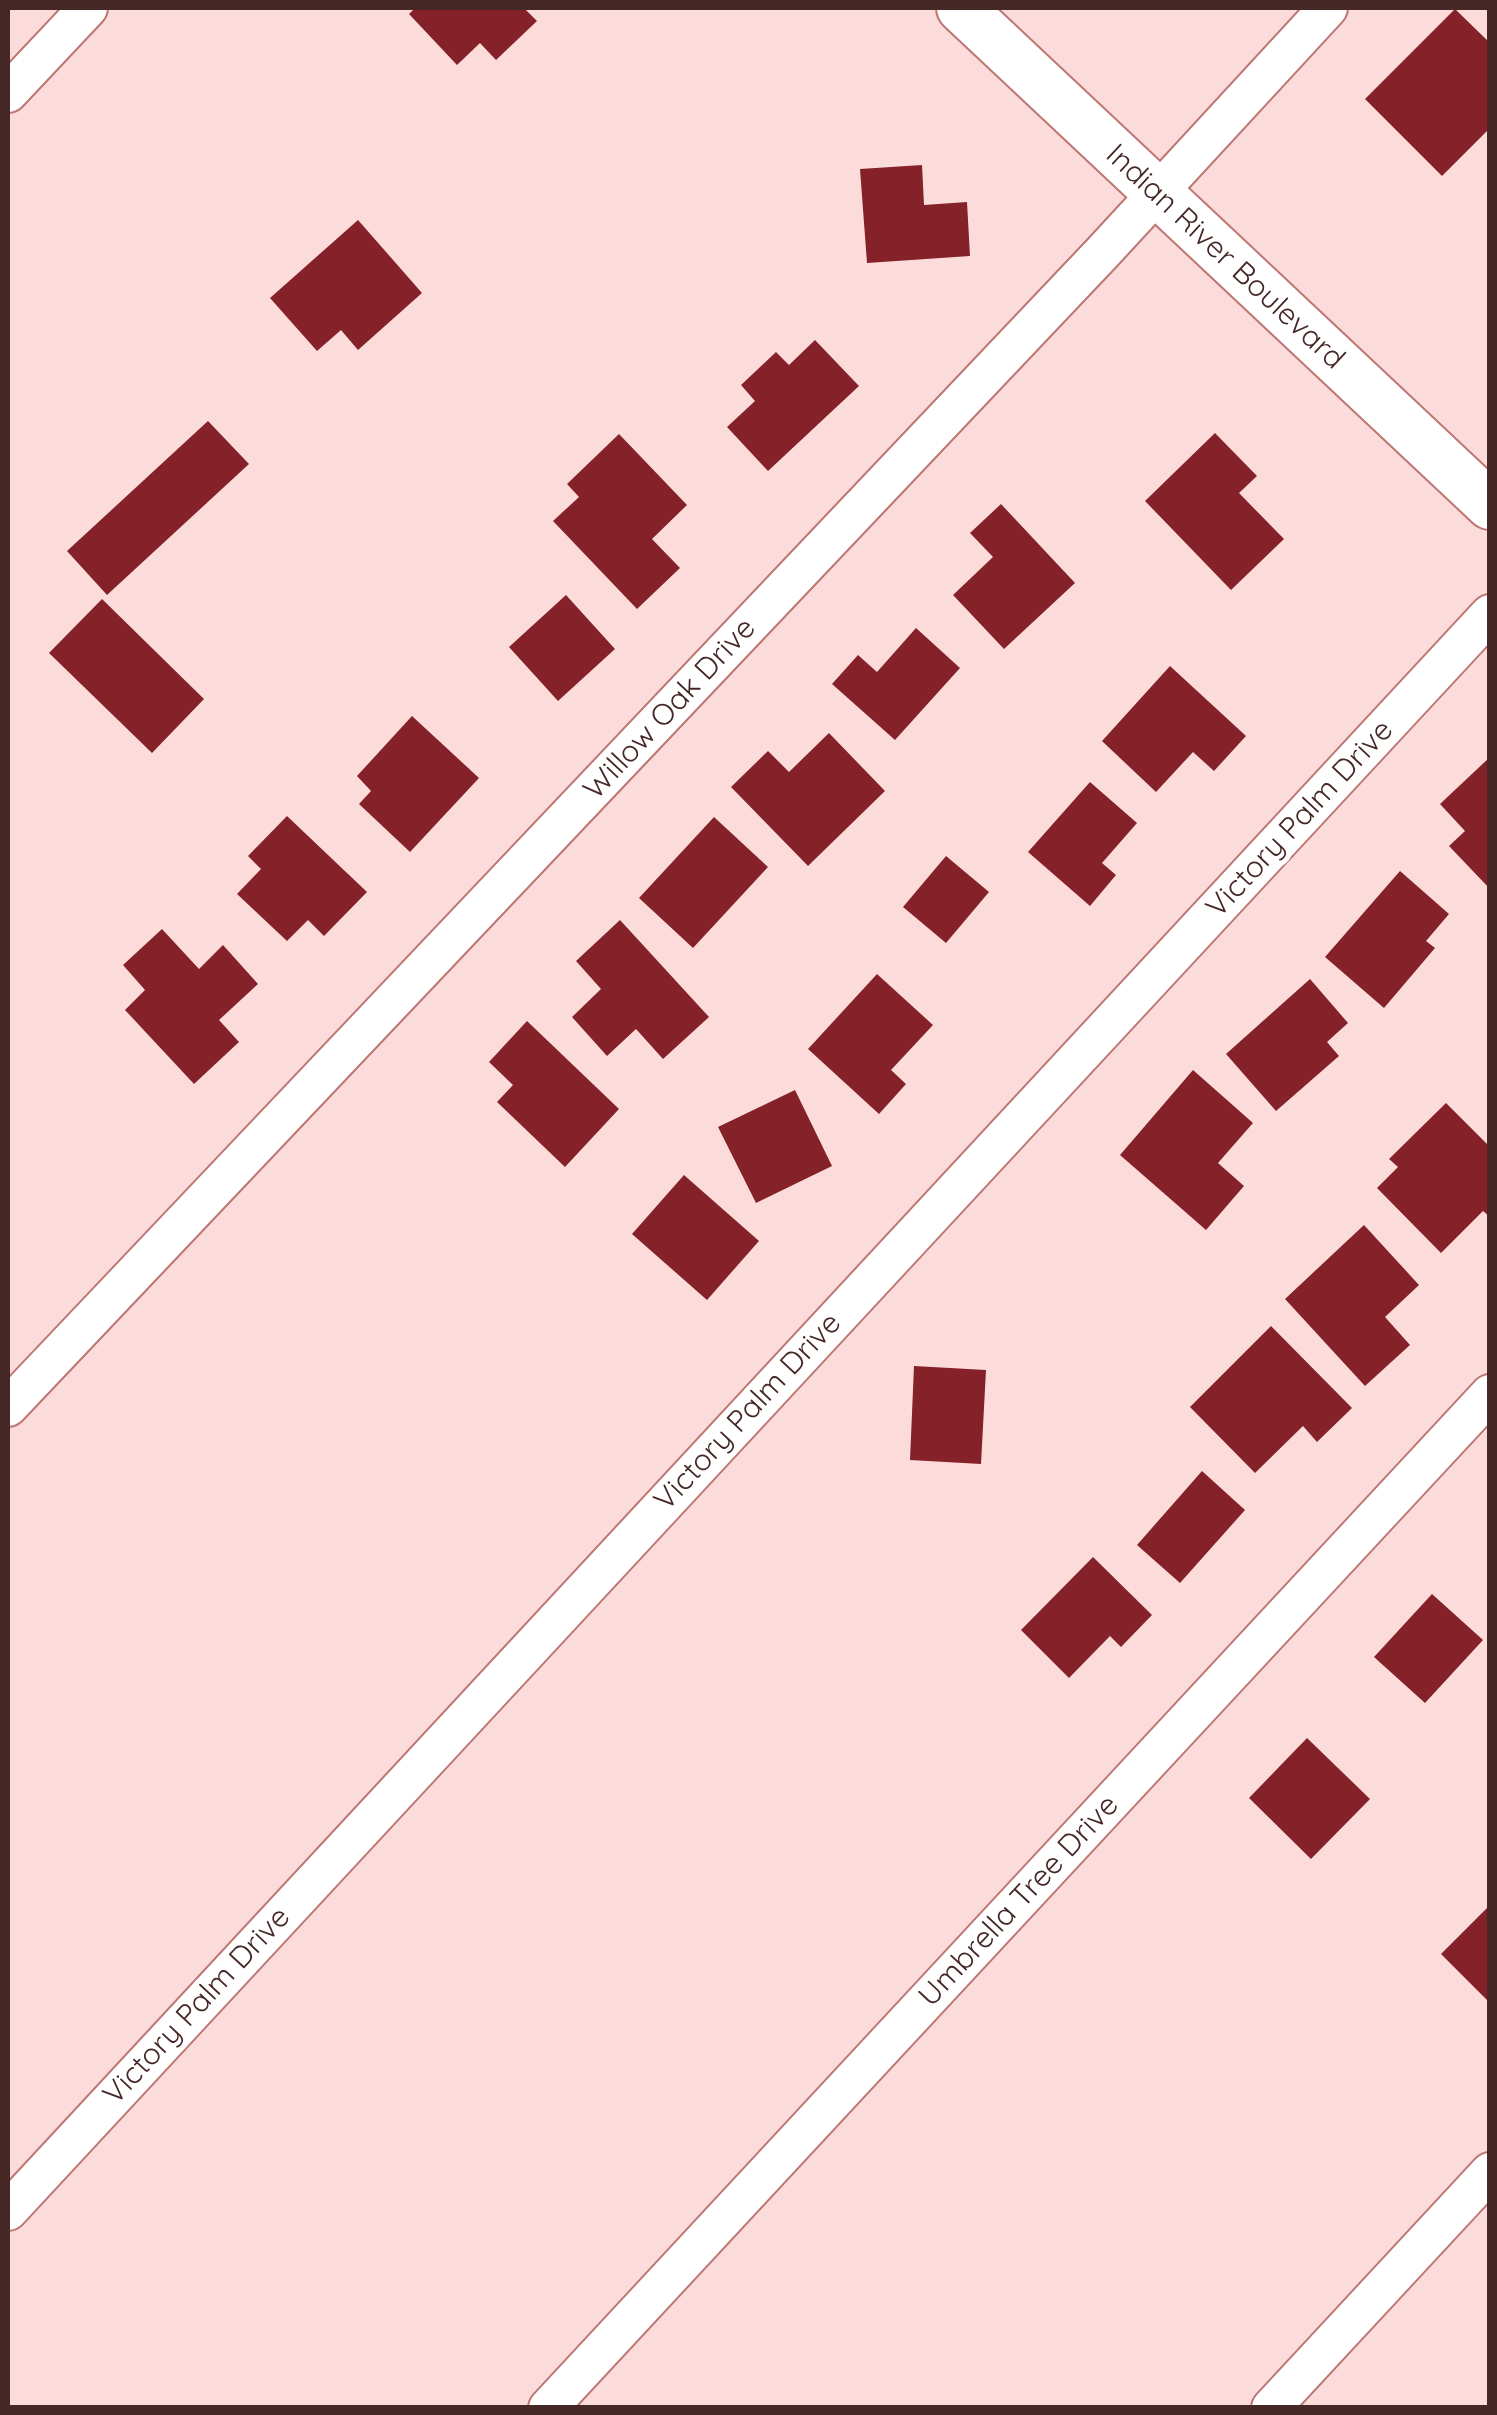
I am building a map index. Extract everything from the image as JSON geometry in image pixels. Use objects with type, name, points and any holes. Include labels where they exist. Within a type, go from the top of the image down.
[{"type":"main road","name":"Indian River Boulevard","points":[[961,8],[1490,505]]},
{"type":"street","points":[[8,92],[88,8]]},
{"type":"street","name":"Willow Oak Drive","points":[[8,1407],[1328,8]]},
{"type":"street","name":"Victory Palm Drive","points":[[8,2210],[1490,614]]},
{"type":"street","name":"Umbrella Tree Drive","points":[[548,2408],[1490,1394]]},
{"type":"street","points":[[1271,2408],[1490,2172]]},
{"type":"building","points":[[415,8],[524,8],[537,21],[496,60],[480,43],[457,65],[409,14]]},
{"type":"building","points":[[1455,9],[1490,43],[1490,128],[1442,176],[1365,99]]},
{"type":"building","points":[[922,165],[924,205],[967,202],[970,256],[867,263],[860,169]]},
{"type":"building","points":[[358,220],[422,293],[358,350],[341,330],[317,351],[270,298]]},
{"type":"building","points":[[815,340],[859,386],[768,471],[727,427],[755,401],[741,385],[776,352],[789,365]]},
{"type":"building","points":[[208,421],[249,464],[107,595],[67,551]]},
{"type":"building","points":[[1215,433],[1257,476],[1239,493],[1284,539],[1231,590],[1145,501]]},
{"type":"building","points":[[619,434],[687,505],[652,539],[680,568],[637,609],[553,521],[579,497],[567,484]]},
{"type":"building","points":[[1001,504],[1075,583],[1004,649],[953,595],[993,557],[970,533]]},
{"type":"building","points":[[566,595],[615,649],[558,701],[509,647]]},
{"type":"building","points":[[102,599],[204,699],[152,753],[49,653]]},
{"type":"building","points":[[916,628],[960,668],[895,740],[832,684],[858,655],[877,672]]},
{"type":"building","points":[[1170,666],[1246,736],[1214,771],[1193,752],[1156,792],[1102,741]]},
{"type":"building","points":[[412,716],[479,778],[410,852],[359,804],[371,791],[357,776]]},
{"type":"building","points":[[829,733],[885,791],[808,866],[731,787],[768,751],[789,772]]},
{"type":"building","points":[[1490,757],[1490,889],[1449,846],[1465,831],[1440,804]]},
{"type":"building","points":[[1090,782],[1137,823],[1102,863],[1116,875],[1090,906],[1028,852]]},
{"type":"building","points":[[287,816],[367,892],[324,936],[308,920],[287,941],[237,894],[261,869],[248,856]]},
{"type":"building","points":[[714,817],[768,867],[693,948],[639,898]]},
{"type":"building","points":[[946,856],[989,892],[946,943],[903,907]]},
{"type":"building","points":[[1400,871],[1449,914],[1426,941],[1435,948],[1384,1008],[1325,957]]},
{"type":"building","points":[[620,920],[709,1017],[663,1059],[636,1029],[607,1056],[572,1017],[601,989],[576,961]]},
{"type":"building","points":[[162,929],[199,969],[223,945],[258,984],[219,1020],[239,1042],[194,1084],[125,1010],[145,990],[123,965]]},
{"type":"building","points":[[877,974],[933,1025],[891,1070],[906,1084],[879,1114],[808,1049]]},
{"type":"building","points":[[1310,979],[1348,1023],[1327,1042],[1339,1056],[1276,1111],[1226,1054]]},
{"type":"building","points":[[527,1021],[619,1109],[565,1167],[497,1102],[513,1085],[489,1062]]},
{"type":"building","points":[[1193,1070],[1253,1123],[1218,1163],[1244,1186],[1206,1230],[1120,1155]]},
{"type":"building","points":[[795,1090],[832,1166],[756,1203],[718,1127]]},
{"type":"building","points":[[1446,1103],[1490,1147],[1490,1217],[1483,1211],[1441,1253],[1377,1188],[1398,1167],[1389,1159]]},
{"type":"building","points":[[684,1175],[759,1241],[707,1300],[632,1234]]},
{"type":"building","points":[[1364,1225],[1419,1285],[1385,1317],[1410,1345],[1365,1386],[1285,1299]]},
{"type":"building","points":[[1271,1326],[1352,1408],[1317,1442],[1303,1426],[1255,1473],[1190,1407]]},
{"type":"building","points":[[914,1366],[986,1370],[981,1464],[910,1460]]},
{"type":"building","points":[[1202,1471],[1245,1510],[1180,1583],[1137,1545]]},
{"type":"building","points":[[1093,1557],[1152,1615],[1121,1647],[1110,1636],[1069,1678],[1021,1630]]},
{"type":"building","points":[[1432,1594],[1483,1640],[1425,1703],[1374,1657]]},
{"type":"building","points":[[1307,1738],[1370,1799],[1311,1859],[1249,1798]]},
{"type":"building","points":[[1490,1905],[1490,2003],[1441,1954]]}]
